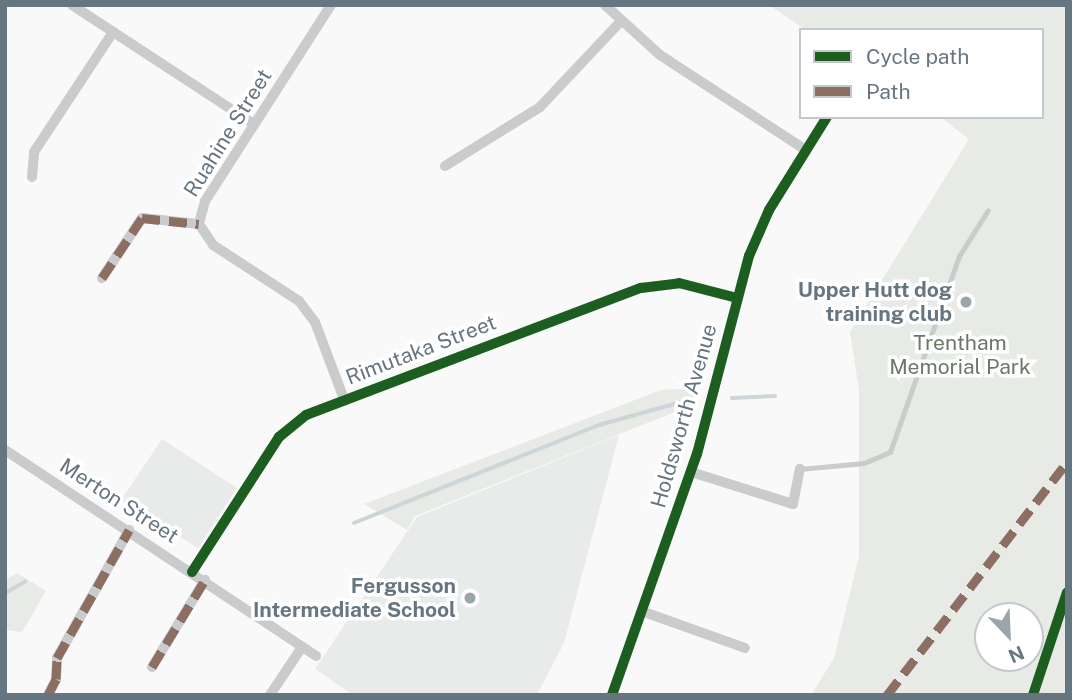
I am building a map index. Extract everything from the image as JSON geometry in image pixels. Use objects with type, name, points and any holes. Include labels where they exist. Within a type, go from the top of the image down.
[{"type":"street","points":[[72,5],[254,124]]},
{"type":"street","name":"Ruahine Street","points":[[331,5],[205,201],[199,224],[214,245],[299,301],[315,321],[344,399]]},
{"type":"street","points":[[605,5],[660,55],[806,150]]},
{"type":"street","points":[[445,166],[540,107],[621,21]]},
{"type":"street","points":[[32,177],[34,152],[113,32]]},
{"type":"street","name":"Holdsworth Avenue","points":[[612,695],[644,612],[691,472],[737,298],[769,210],[826,119]]},
{"type":"street","points":[[102,278],[142,218],[199,224]]},
{"type":"street","name":"Rimutaka Street","points":[[192,572],[279,437],[306,415],[641,288],[679,283],[737,298]]},
{"type":"street","name":"Merton Street","points":[[5,450],[316,656]]},
{"type":"street","points":[[691,472],[793,503],[800,470]]},
{"type":"street","points":[[48,695],[56,679],[57,658],[129,530]]},
{"type":"street","points":[[152,667],[205,580]]},
{"type":"street","points":[[644,612],[744,648]]},
{"type":"street","points":[[270,695],[302,647]]},
{"type":"lane","points":[[800,470],[864,463],[890,452],[959,256],[988,211]]},
{"type":"shaded area","name":"Fergusson Intermediate School","points":[[619,435],[564,643],[537,695],[353,695],[315,669],[417,517]]},
{"type":"shaded area","points":[[162,439],[237,488],[198,548],[121,500]]},
{"type":"green space","name":"Trentham Memorial Park","points":[[769,5],[1067,5],[1067,695],[811,695],[834,658],[859,556],[859,390],[850,332],[969,139],[943,119],[1044,119],[1044,28],[803,28]]},
{"type":"green space","points":[[695,388],[691,410],[675,412],[415,516],[407,530],[364,504],[661,390]]},
{"type":"green space","points":[[17,573],[46,591],[22,632],[5,630],[5,580]]},
{"type":"waterway","points":[[732,398],[775,396]]},
{"type":"waterway","points":[[354,523],[599,425],[689,400]]},
{"type":"waterway","points":[[5,593],[25,582]]},
{"type":"marked path","points":[[102,278],[142,218],[199,224]]},
{"type":"marked path","points":[[887,695],[1067,462]]},
{"type":"marked path","points":[[48,695],[56,679],[57,658],[129,530]]},
{"type":"marked path","points":[[152,667],[205,580]]},
{"type":"cycle path","points":[[612,695],[697,454],[749,256],[769,210],[826,119]]},
{"type":"cycle path","points":[[192,572],[279,437],[306,415],[641,288],[679,283],[737,298]]},
{"type":"cycle path","points":[[1033,695],[1067,592]]},
{"type":"place","name":"Upper Hutt dog training club","points":[[966,302]]},
{"type":"place","name":"Fergusson Intermediate School","points":[[470,598]]}]
